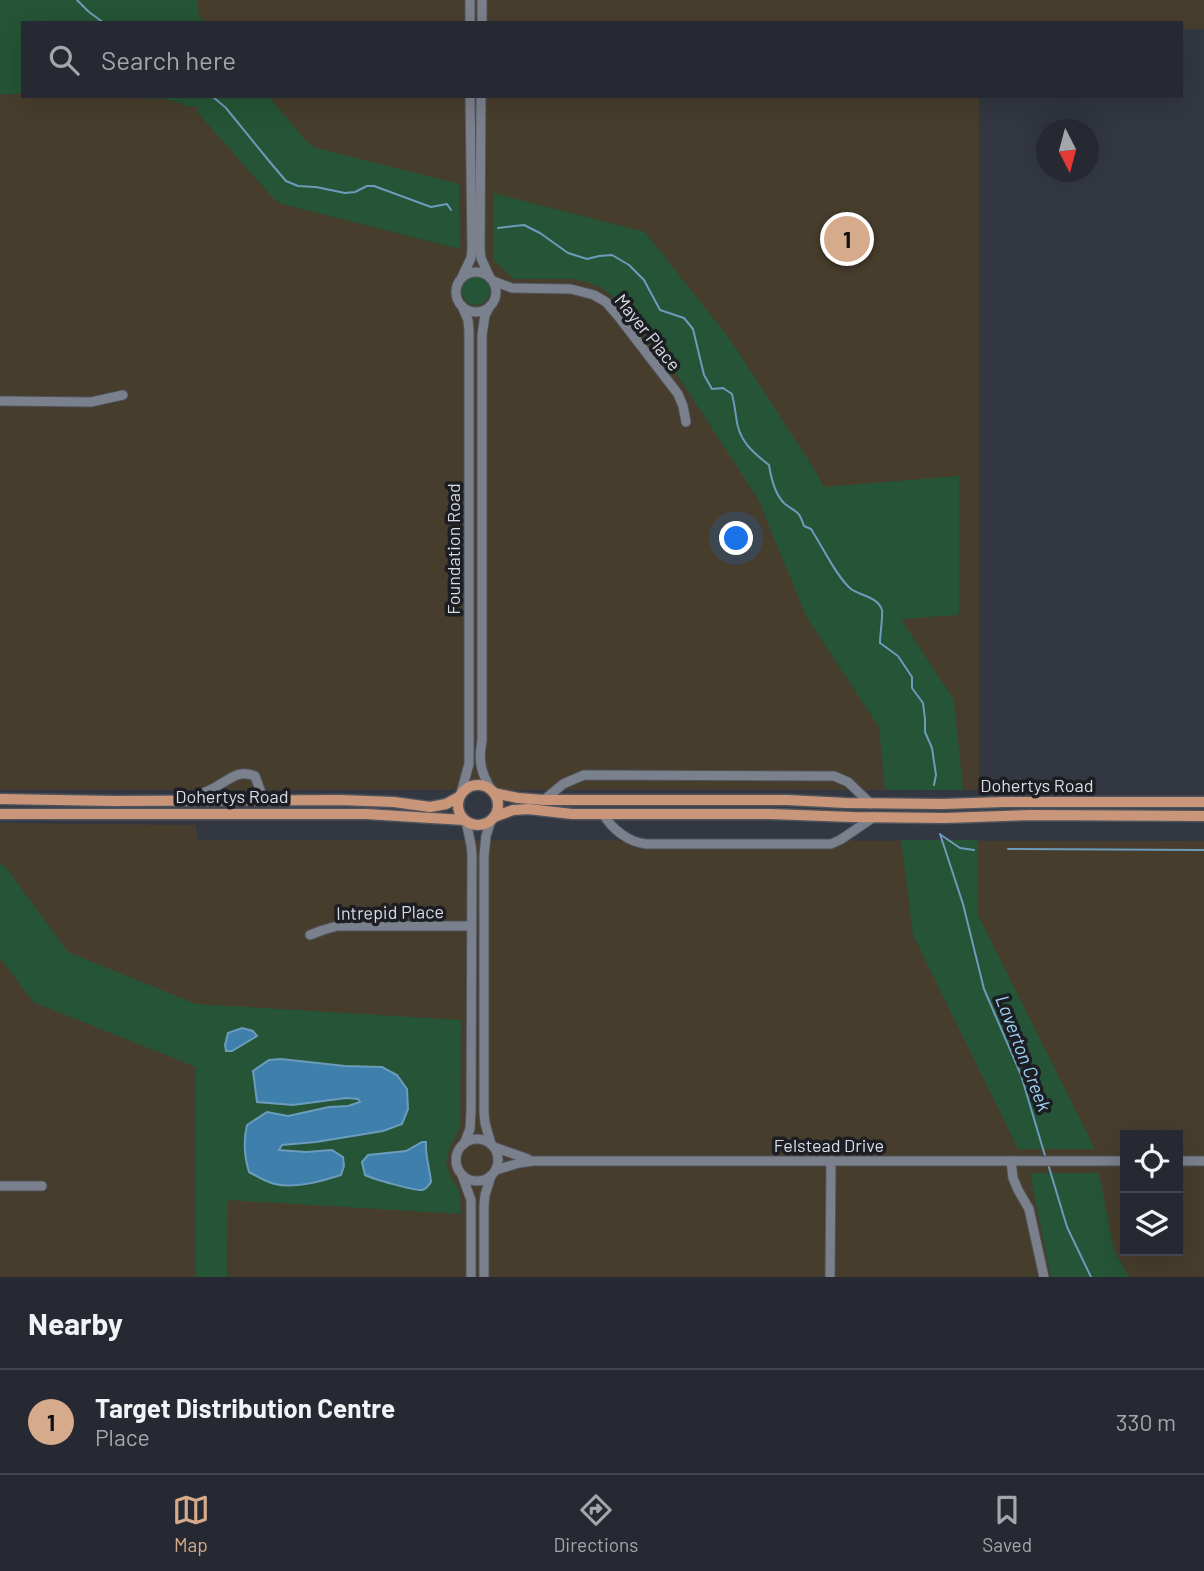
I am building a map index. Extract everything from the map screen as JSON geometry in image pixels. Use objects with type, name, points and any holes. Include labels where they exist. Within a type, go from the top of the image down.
[{"type":"main road","points":[[476,785],[493,791],[498,805],[493,818],[485,824],[477,825],[465,821],[458,809],[460,795],[468,787],[476,785]]},
{"type":"main road","name":"Dohertys Road","points":[[493,791],[518,798],[544,800],[1204,802]]},
{"type":"main road","name":"Dohertys Road","points":[[0,799],[380,801],[430,807],[446,804],[460,795]]},
{"type":"main road","points":[[114,801],[114,814]]},
{"type":"main road","name":"Dohertys Road","points":[[493,818],[519,809],[572,814],[770,814],[945,818],[1031,815],[1204,816]]},
{"type":"main road","name":"Dohertys Road","points":[[0,814],[379,814],[465,821]]},
{"type":"street","points":[[470,0],[470,21]]},
{"type":"street","points":[[482,0],[482,21]]},
{"type":"street","points":[[462,278],[472,249],[470,98]]},
{"type":"street","points":[[481,98],[480,249],[481,258],[491,279],[496,292],[491,305],[479,311],[462,306],[456,295],[458,282],[462,278],[473,272],[485,274],[491,279]]},
{"type":"street","name":"Mayer Place","points":[[491,279],[512,288],[571,289],[594,295],[606,302],[678,394],[686,422]]},
{"type":"street","name":"Mayer Place","points":[[491,305],[500,296],[521,289]]},
{"type":"street","name":"Foundation Road","points":[[491,305],[485,315],[481,335],[480,750],[483,776],[493,791]]},
{"type":"street","name":"Foundation Road","points":[[460,795],[469,764],[469,355],[468,323],[462,306]]},
{"type":"street","points":[[0,401],[91,402],[123,395]]},
{"type":"street","name":"Dohertys Road","points":[[183,801],[233,776],[247,774],[256,776],[262,795],[268,800]]},
{"type":"street","points":[[544,800],[563,783],[584,775],[834,776],[848,782],[871,803]]},
{"type":"street","points":[[603,814],[611,825],[632,841],[646,844],[831,844],[874,817]]},
{"type":"street","points":[[484,1277],[485,1195],[498,1158],[484,1113],[484,856],[486,836],[493,818]]},
{"type":"street","points":[[465,821],[471,845],[470,1129],[456,1162],[471,1199],[471,1277]]},
{"type":"street","name":"Intrepid Place","points":[[310,935],[337,926],[471,926]]},
{"type":"street","points":[[471,1058],[485,1058]]},
{"type":"street","points":[[464,1144],[477,1139],[492,1145]]},
{"type":"street","name":"Felstead Drive","points":[[492,1145],[533,1161]]},
{"type":"street","name":"Felstead Drive","points":[[494,1173],[519,1163],[533,1161],[1120,1161]]},
{"type":"street","points":[[830,1277],[831,1161]]},
{"type":"street","points":[[1011,1161],[1017,1190],[1029,1209],[1044,1277]]},
{"type":"street","points":[[1183,1161],[1204,1161]]},
{"type":"street","points":[[461,1174],[472,1181],[479,1181],[494,1173]]},
{"type":"street","points":[[0,1186],[42,1186]]},
{"type":"shaded area","points":[[198,0],[1204,0],[1204,29],[1183,29],[1183,21],[198,21]]},
{"type":"shaded area","points":[[0,94],[21,94],[21,98],[167,99],[187,106],[195,98],[979,98],[979,790],[0,790]]},
{"type":"shaded area","points":[[0,823],[196,825],[197,840],[1204,841],[1204,1277],[0,1277]]},
{"type":"green space","points":[[0,0],[198,0],[198,14],[203,21],[21,21],[21,94],[0,94]]},
{"type":"green space","points":[[138,98],[270,98],[308,143],[316,148],[459,184],[460,249],[282,204],[274,199],[197,112],[197,107],[167,99]]},
{"type":"green space","points":[[493,193],[645,232],[729,338],[824,487],[959,476],[959,615],[901,619],[954,700],[963,790],[885,790],[879,727],[807,618],[758,499],[676,373],[619,301],[600,287],[573,279],[513,279],[493,259]]},
{"type":"green space","points":[[476,277],[486,281],[490,291],[486,301],[476,305],[466,301],[462,291],[466,281]]},
{"type":"green space","points":[[901,840],[978,840],[978,915],[1095,1149],[1018,1149],[913,935]]},
{"type":"green space","points":[[0,864],[5,866],[68,952],[196,1004],[461,1020],[460,1127],[446,1163],[459,1191],[461,1214],[228,1200],[227,1277],[196,1277],[196,1067],[33,1002],[0,958]]},
{"type":"green space","points":[[1030,1173],[1099,1173],[1114,1250],[1129,1277],[1052,1277]]},
{"type":"water","points":[[242,1028],[253,1031],[257,1036],[232,1051],[226,1051],[228,1033]]},
{"type":"water","points":[[269,1060],[382,1067],[397,1075],[407,1089],[408,1109],[402,1124],[383,1131],[282,1145],[279,1150],[332,1150],[343,1157],[341,1175],[291,1186],[268,1182],[249,1172],[245,1149],[247,1125],[267,1112],[288,1116],[360,1102],[358,1099],[346,1098],[293,1105],[257,1102],[253,1071]]},
{"type":"water","points":[[426,1142],[431,1182],[425,1189],[403,1187],[365,1175],[362,1162],[368,1155],[406,1151]]},
{"type":"waterway","name":"Laverton Creek","points":[[77,0],[101,21]]},
{"type":"waterway","name":"Laverton Creek","points":[[214,98],[226,108],[286,181],[298,186],[345,193],[374,186],[431,207],[447,204],[451,210]]},
{"type":"waterway","name":"Laverton Creek","points":[[498,228],[524,225],[568,253],[587,259],[612,255],[629,265],[644,280],[660,310],[684,318],[693,329],[704,375],[712,389],[723,388],[732,394],[737,424],[743,439],[769,465],[779,496],[799,514],[804,526],[811,529],[846,584],[880,606],[880,643],[898,656],[912,677],[912,688],[923,703],[925,732],[932,748],[936,775],[934,785]]},
{"type":"waterway","name":"Laverton Creek","points":[[940,834],[963,904],[984,989],[1021,1075],[1046,1159]]},
{"type":"waterway","points":[[941,835],[960,848],[974,850]]},
{"type":"waterway","points":[[1008,849],[1204,850]]},
{"type":"waterway","name":"Laverton Creek","points":[[1048,1164],[1067,1227],[1091,1277]]},
{"type":"place","name":"Target Distribution Centre","points":[[847,239]]}]
